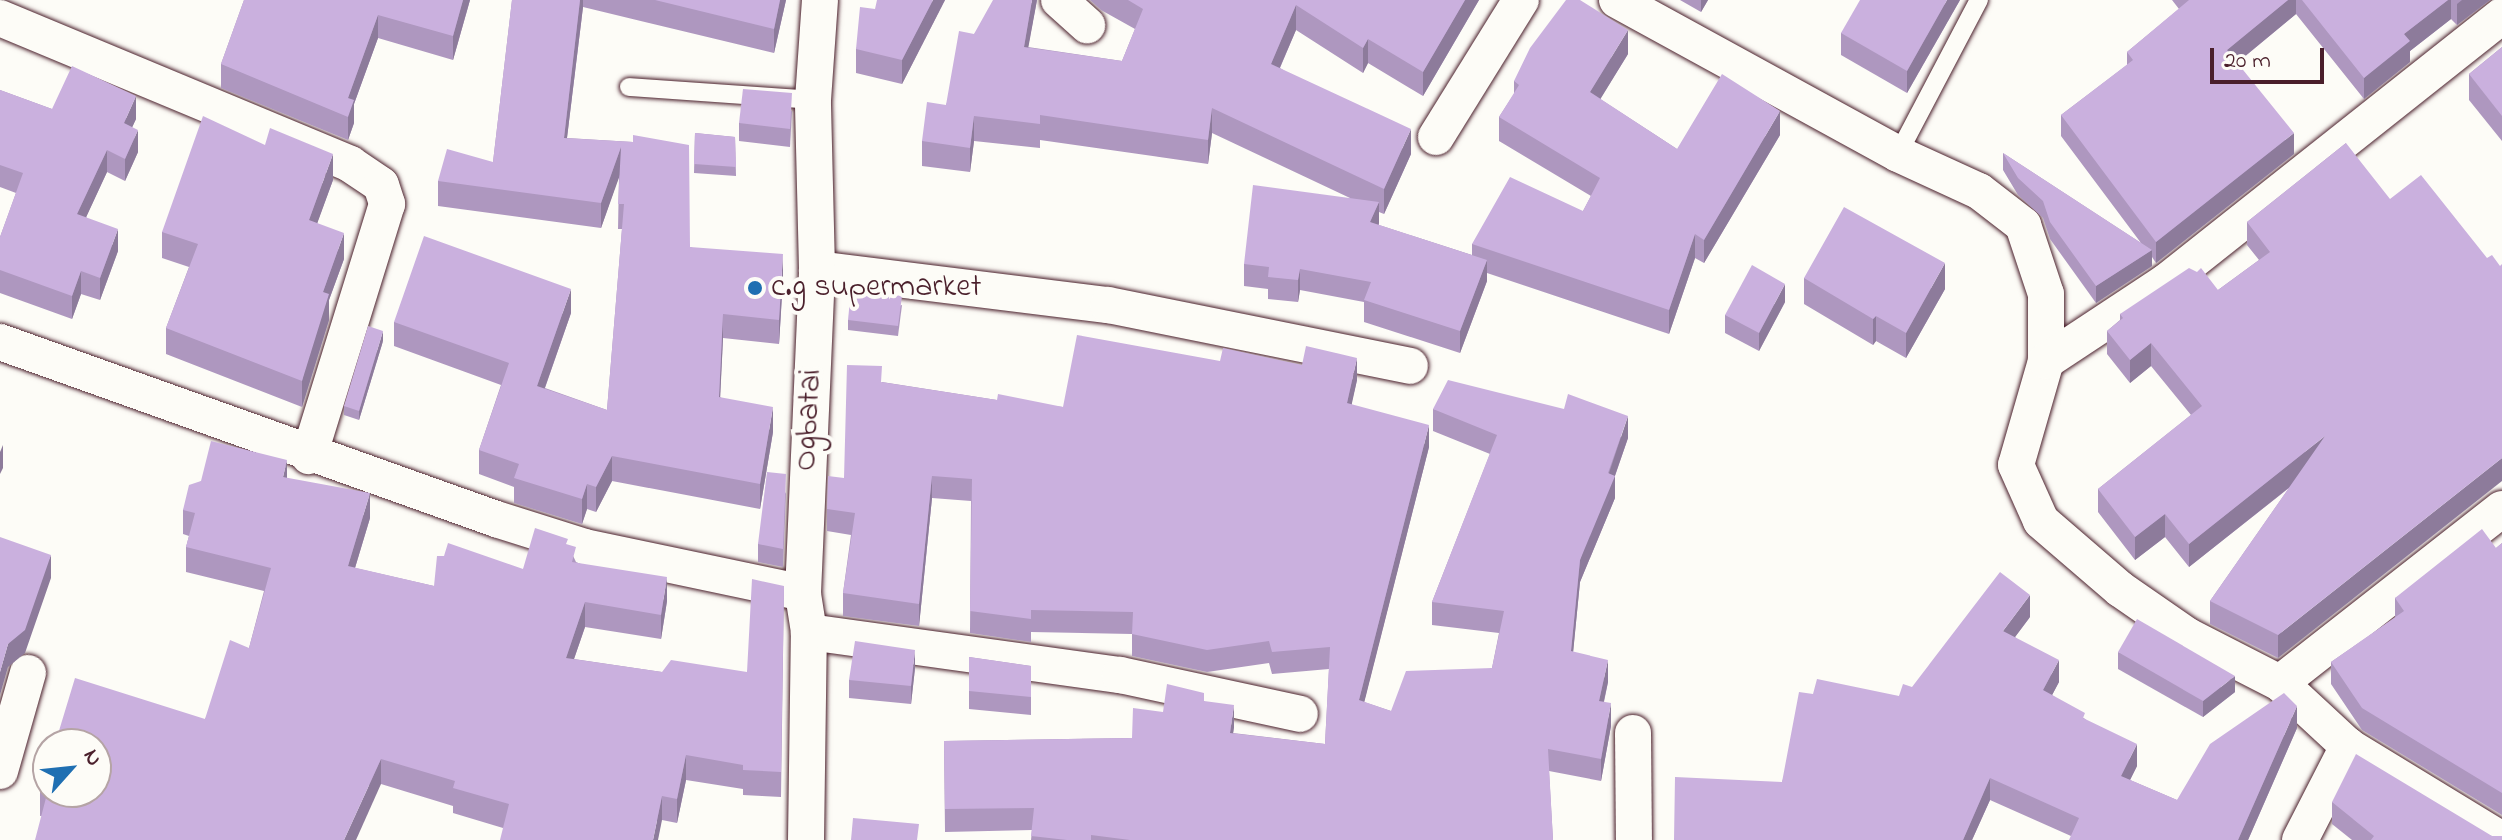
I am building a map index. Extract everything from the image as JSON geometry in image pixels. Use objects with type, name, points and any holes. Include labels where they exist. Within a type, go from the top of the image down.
[{"type":"street","name":"Ogbatai","points":[[806,840],[809,632],[803,593],[817,269],[813,100],[820,0]]},
{"type":"street","points":[[1059,0],[1087,25]]},
{"type":"street","points":[[1436,137],[1521,0]]},
{"type":"street","points":[[1617,0],[1898,154],[1979,191],[2023,225],[2046,294],[2046,361],[2016,465],[2041,521],[2120,589],[2188,636],[2280,683],[2348,746],[2502,840]]},
{"type":"street","points":[[2046,361],[2166,282],[2502,16]]},
{"type":"street","points":[[0,18],[350,164],[381,185],[387,204],[309,456]]},
{"type":"street","points":[[817,269],[1108,305],[1410,366]]},
{"type":"street","points":[[0,342],[309,456],[585,547],[803,593]]},
{"type":"street","points":[[2280,683],[2502,509]]},
{"type":"street","points":[[809,632],[1120,675],[1300,714]]},
{"type":"street","points":[[0,771],[28,673]]},
{"type":"street","points":[[1633,733],[1634,840]]},
{"type":"street","points":[[2300,840],[2348,746]]},
{"type":"lane","points":[[1898,154],[1979,0]]},
{"type":"lane","points":[[629,87],[813,100]]},
{"type":"building","points":[[244,0],[463,0],[453,36],[378,15],[348,98],[354,100],[348,117],[221,64]]},
{"type":"building","points":[[512,0],[580,0],[564,138],[633,142],[633,135],[689,145],[690,247],[783,254],[779,320],[723,314],[719,397],[773,407],[760,484],[612,456],[596,487],[587,484],[582,499],[514,478],[519,464],[479,450],[509,363],[394,322],[424,236],[571,289],[537,386],[607,410],[624,204],[618,204],[621,147],[601,203],[438,181],[447,149],[493,162]]},
{"type":"building","points":[[655,0],[780,0],[774,29]]},
{"type":"building","points":[[877,0],[933,0],[902,60],[856,49],[860,7],[875,9]]},
{"type":"building","points":[[993,0],[1032,0],[1024,47],[1122,61],[1143,9],[1128,0],[1465,0],[1423,72],[1368,39],[1363,48],[1296,5],[1271,64],[1411,129],[1384,189],[1212,108],[1208,140],[1040,115],[1040,124],[974,116],[970,148],[922,141],[927,102],[946,105],[959,31],[974,34]]},
{"type":"building","points":[[1566,0],[1580,0],[1628,30],[1590,92],[1677,149],[1722,74],[1780,111],[1704,240],[1695,234],[1669,310],[1472,244],[1510,177],[1583,211],[1600,178],[1499,117],[1519,85],[1514,81],[1530,48]]},
{"type":"building","points":[[1860,0],[1947,0],[1907,71],[1841,33]]},
{"type":"building","points":[[2189,0],[2288,0],[2227,50],[2294,133],[2156,242],[2061,115],[2133,60],[2127,52]]},
{"type":"building","points":[[2302,0],[2448,0],[2404,34],[2410,41],[2364,78]]},
{"type":"building","points":[[2502,47],[2502,116],[2469,74]]},
{"type":"building","points":[[72,66],[136,96],[124,123],[138,130],[125,159],[107,150],[77,214],[118,229],[100,278],[81,271],[72,296],[0,270],[0,237],[23,173],[0,165],[0,90],[52,109]]},
{"type":"building","points":[[743,89],[792,93],[790,129],[739,123]]},
{"type":"building","points":[[203,116],[265,145],[270,128],[333,154],[309,220],[344,233],[323,292],[329,294],[302,381],[166,328],[198,244],[162,232]]},
{"type":"building","points":[[695,133],[735,137],[736,167],[694,164]]},
{"type":"building","points":[[2346,143],[2390,199],[2421,175],[2487,258],[2492,255],[2500,266],[2502,264],[2502,458],[2278,635],[2210,601],[2325,436],[2189,544],[2165,514],[2135,537],[2098,489],[2202,406],[2151,343],[2130,360],[2107,331],[2123,318],[2120,314],[2189,268],[2197,272],[2201,268],[2218,290],[2270,252],[2247,222]]},
{"type":"building","points":[[2003,153],[2152,250],[2096,286],[2050,222],[2043,201],[2018,178]]},
{"type":"building","points":[[1253,185],[1379,202],[1370,222],[1487,260],[1460,331],[1364,300],[1371,282],[1300,269],[1298,280],[1268,277],[1269,267],[1244,264]]},
{"type":"building","points":[[1844,207],[1945,263],[1906,333],[1876,316],[1873,319],[1804,278]]},
{"type":"building","points":[[1752,265],[1785,284],[1759,333],[1725,315]]},
{"type":"building","points":[[851,290],[902,296],[898,326],[848,320]]},
{"type":"building","points":[[368,326],[383,331],[359,411],[344,406]]},
{"type":"building","points":[[1077,335],[1220,361],[1223,348],[1302,365],[1306,346],[1357,358],[1347,403],[1429,425],[1359,700],[1391,711],[1406,671],[1492,668],[1504,611],[1432,602],[1497,435],[1433,409],[1448,380],[1564,409],[1568,394],[1628,416],[1608,473],[1615,476],[1580,560],[1571,651],[1608,660],[1599,701],[1611,703],[1601,759],[1548,749],[1553,840],[1130,840],[1091,835],[1091,840],[1067,840],[1031,836],[1034,808],[945,809],[944,741],[1132,738],[1133,708],[1163,712],[1167,684],[1204,693],[1204,701],[1234,705],[1230,733],[1325,744],[1330,647],[1272,652],[1269,641],[1207,650],[1132,634],[1133,612],[1031,610],[1031,619],[970,611],[972,479],[932,476],[919,604],[843,593],[855,513],[827,509],[828,476],[844,478],[847,365],[882,366],[881,382],[997,400],[998,394],[1063,407]]},
{"type":"building","points":[[211,441],[287,460],[283,477],[370,493],[348,566],[434,586],[437,556],[444,556],[448,543],[523,569],[535,528],[568,539],[566,544],[576,547],[572,562],[667,577],[661,615],[585,602],[566,658],[662,672],[671,660],[747,672],[752,579],[784,586],[781,772],[743,770],[743,765],[686,755],[677,799],[662,796],[653,840],[500,840],[509,804],[453,788],[455,781],[381,759],[344,840],[35,840],[43,808],[112,808],[112,728],[60,728],[75,678],[205,719],[230,640],[249,648],[271,568],[186,547],[195,513],[183,510],[189,485],[201,481]]},
{"type":"building","points":[[767,472],[786,474],[783,549],[758,544]]},
{"type":"building","points":[[2482,529],[2496,548],[2502,543],[2502,793],[2362,708],[2331,662],[2404,611],[2395,598]]},
{"type":"building","points":[[0,537],[51,555],[25,630],[8,644],[0,672]]},
{"type":"building","points":[[2000,572],[2030,595],[2003,631],[2059,660],[2043,690],[2085,713],[2083,718],[2137,744],[2121,776],[2177,800],[2210,744],[2284,693],[2297,706],[2238,840],[2069,840],[2079,818],[1990,778],[1963,840],[1674,840],[1675,777],[1782,782],[1799,692],[1813,694],[1817,679],[1899,696],[1903,684],[1912,687]]},
{"type":"building","points":[[2137,619],[2235,676],[2203,701],[2118,652]]},
{"type":"building","points":[[855,641],[915,650],[911,686],[849,680]]},
{"type":"building","points":[[969,657],[1031,666],[1031,697],[969,691]]},
{"type":"building","points":[[2356,754],[2492,836],[2502,836],[2502,840],[2371,840],[2374,836],[2332,802]]},
{"type":"building","points":[[853,818],[919,824],[917,840],[851,840]]},
{"type":"place","name":"c.g supermarket","points":[[755,288]]}]
